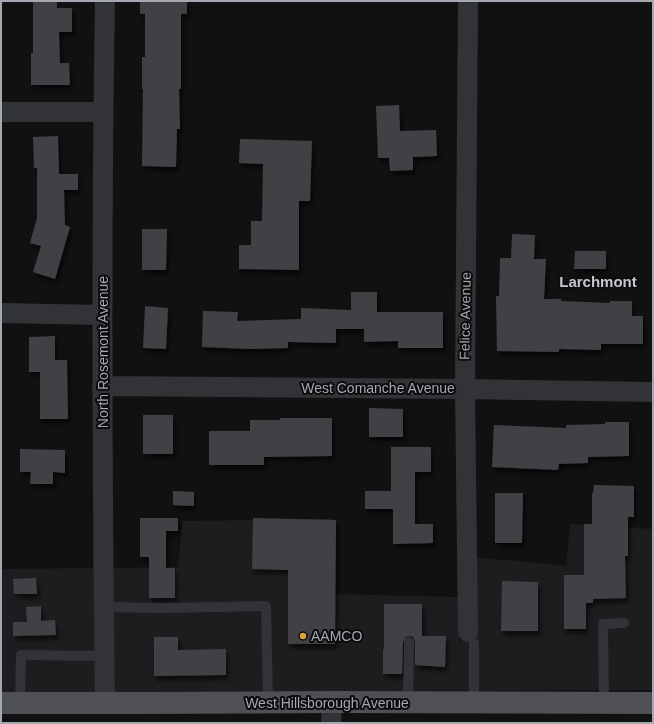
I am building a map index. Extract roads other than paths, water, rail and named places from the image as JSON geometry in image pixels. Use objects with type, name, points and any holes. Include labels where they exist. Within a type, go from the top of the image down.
[{"type":"main road","name":"West Hillsborough Avenue","points":[[10,703],[268,702],[331,713],[408,702],[653,703]]},
{"type":"main road","points":[[1,717],[88,717],[105,703]]},
{"type":"street","name":"North Rosemont Avenue","points":[[105,1],[102,314],[105,703]]},
{"type":"street","name":"Felice Avenue","points":[[468,1],[465,389],[471,637]]},
{"type":"street","points":[[1,112],[103,112]]},
{"type":"street","points":[[1,313],[102,314]]},
{"type":"street","name":"West Comanche Avenue","points":[[102,386],[653,392]]},
{"type":"lane","points":[[104,607],[163,608],[266,606],[268,702]]},
{"type":"lane","points":[[604,703],[603,624],[624,623]]},
{"type":"lane","points":[[471,637],[474,703]]},
{"type":"lane","points":[[408,702],[409,642]]},
{"type":"lane","points":[[10,703],[21,655],[104,656]]},
{"type":"place","name":"AAMCO","points":[[303,636]]},
{"type":"district","name":"Larchmont","points":[[598,281]]}]
